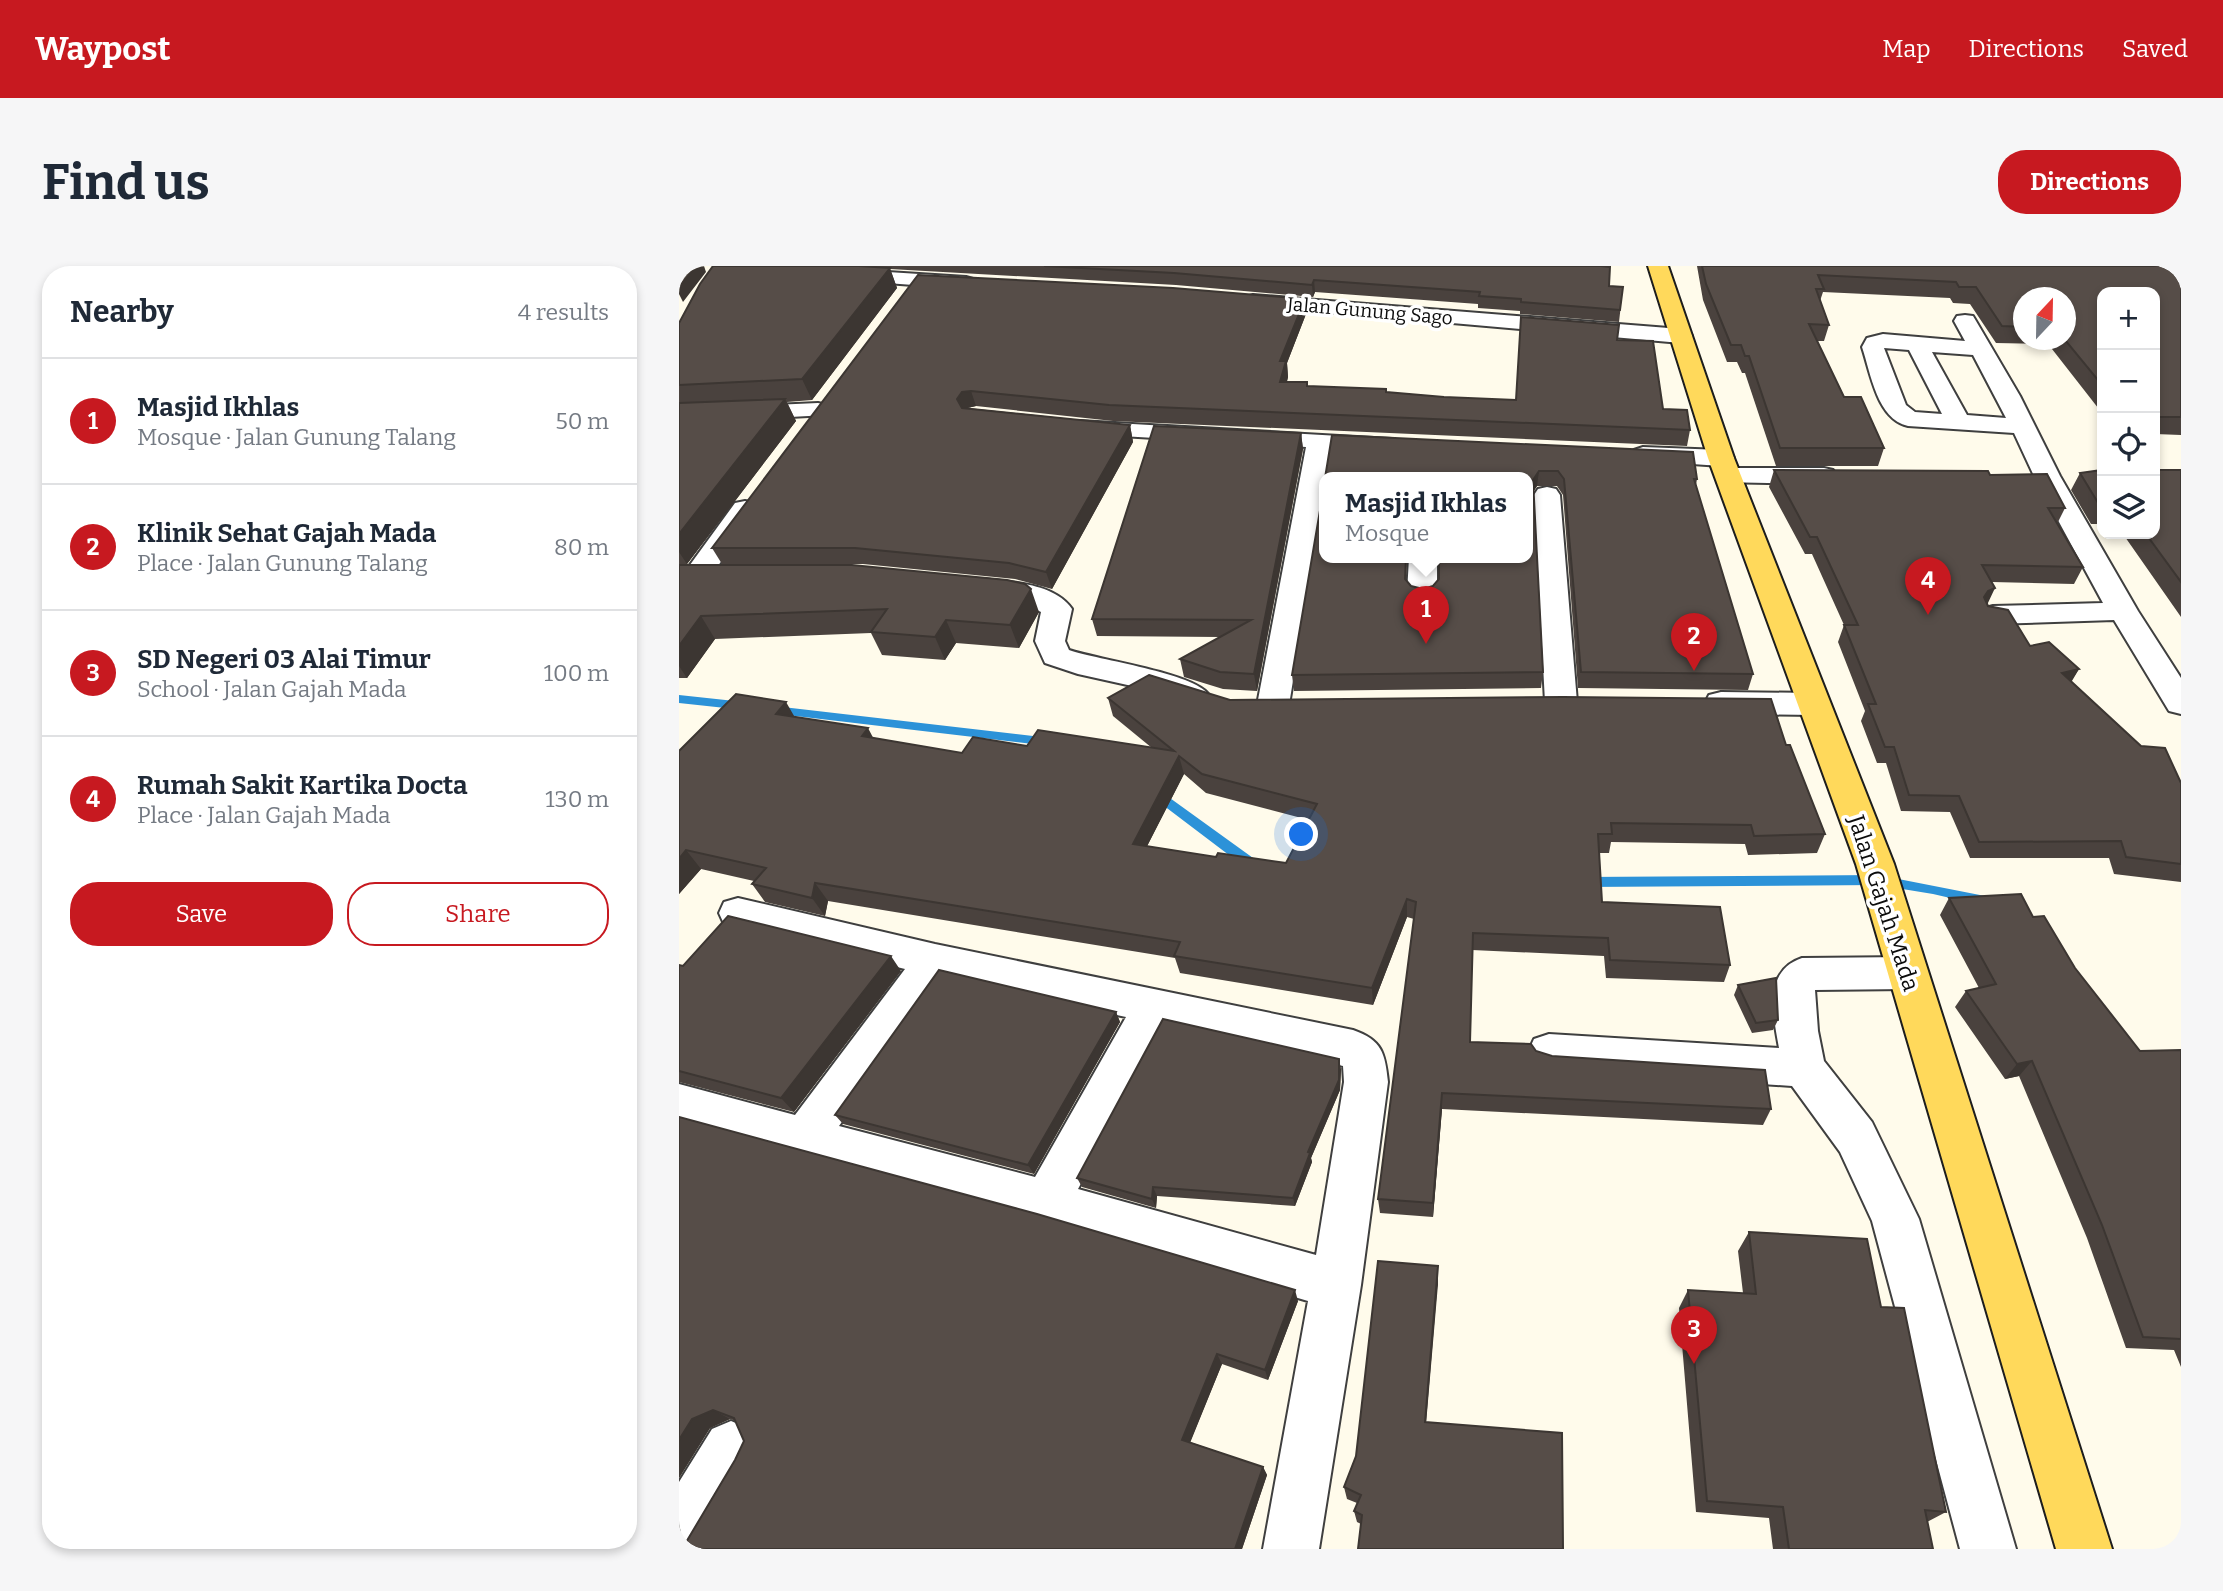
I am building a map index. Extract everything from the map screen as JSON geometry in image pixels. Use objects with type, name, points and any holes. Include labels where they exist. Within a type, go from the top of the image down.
[{"type":"main road","name":"Jalan Gajah Mada","points":[[1658,266],[1724,467],[1881,886],[2084,1549]]},
{"type":"street","points":[[820,274],[984,284]]},
{"type":"street","points":[[900,302],[916,281]]},
{"type":"street","name":"Jalan Gunung Sago","points":[[1231,299],[1681,336]]},
{"type":"street","points":[[1965,321],[2047,477],[2123,611],[2181,703]]},
{"type":"street","points":[[1981,349],[1883,341],[1875,343],[1873,347],[1895,408],[1908,419],[2022,426]]},
{"type":"street","points":[[1917,344],[1959,423]]},
{"type":"street","points":[[802,432],[835,388]]},
{"type":"street","points":[[679,416],[818,410]]},
{"type":"street","points":[[1054,426],[1402,445]]},
{"type":"street","points":[[959,586],[1014,591],[1044,598],[1057,609],[1050,641],[1056,656],[1078,664],[1260,704],[1320,441]]},
{"type":"street","points":[[1624,454],[1724,467],[1853,476]]},
{"type":"street","points":[[700,575],[762,487]]},
{"type":"street","points":[[1547,495],[1560,702]]},
{"type":"street","points":[[1422,593],[1423,563]]},
{"type":"street","points":[[1993,615],[2123,611]]},
{"type":"street","points":[[1694,703],[1814,704]]},
{"type":"street","points":[[738,913],[935,960],[1353,1048],[1364,1059],[1366,1082],[1336,1285],[1291,1549]]},
{"type":"street","points":[[804,1139],[935,960]]},
{"type":"street","points":[[1908,974],[1802,974],[1794,985],[1797,1031],[1804,1068],[1856,1137],[1895,1219],[1989,1549]]},
{"type":"street","points":[[1046,1202],[1154,1007]]},
{"type":"street","points":[[1549,1052],[1804,1068]]},
{"type":"street","points":[[679,1104],[1046,1202],[1336,1285]]},
{"type":"street","points":[[679,1534],[731,1448]]},
{"type":"building","points":[[679,266],[696,266],[679,287]]},
{"type":"building","points":[[713,266],[890,268],[802,379],[679,385],[679,323]]},
{"type":"building","points":[[1044,266],[1601,266],[1610,267],[1609,286],[1623,287],[1620,310],[1521,302],[1521,299],[1479,296],[1480,292],[1314,280],[1312,285],[1174,273]]},
{"type":"building","points":[[1702,266],[2181,266],[2181,417],[2160,417],[2160,287],[2097,287],[2097,379],[2073,350],[2076,350],[2076,287],[2013,287],[2013,326],[2002,326],[1976,287],[1959,287],[1956,282],[1818,275],[1824,289],[1816,289],[1829,325],[1809,324],[1844,397],[1861,397],[1884,448],[1780,448],[1749,356],[1745,356],[1741,345],[1731,345],[1706,284]]},
{"type":"building","points":[[918,275],[1173,288],[1305,299],[1280,361],[1286,361],[1280,382],[1307,382],[1307,386],[1386,389],[1386,392],[1444,397],[1516,400],[1521,317],[1619,325],[1617,340],[1653,341],[1663,409],[1687,410],[1690,430],[1109,405],[962,392],[957,399],[962,408],[1130,425],[1046,572],[1009,563],[855,548],[712,548]]},
{"type":"building","points":[[785,399],[679,534],[679,403]]},
{"type":"building","points":[[1154,426],[1301,433],[1254,674],[1220,672],[1180,659],[1251,620],[1092,619]]},
{"type":"building","points":[[1332,435],[1693,452],[1697,479],[1694,479],[1753,674],[1581,672],[1564,479],[1558,471],[1539,471],[1533,480],[1533,472],[1326,472]]},
{"type":"building","points":[[1774,470],[1988,471],[1990,475],[2047,474],[2065,508],[2048,508],[2083,567],[1982,565],[1995,588],[1988,591],[1984,597],[1988,606],[2008,610],[2030,646],[2049,642],[2079,669],[2062,673],[2141,746],[2165,748],[2181,783],[2181,864],[2126,857],[2121,841],[1979,842],[1959,796],[1909,795],[1894,747],[1885,747],[1868,704],[1876,704],[1844,625],[1858,625],[1817,537],[1810,537]]},
{"type":"building","points":[[2160,470],[2181,470],[2181,582],[2150,539],[2160,539]]},
{"type":"building","points":[[2097,471],[2097,501],[2080,473]]},
{"type":"building","points":[[1533,480],[1543,672],[1292,675],[1319,516],[1319,563],[1406,563],[1405,579],[1411,586],[1423,589],[1433,586],[1439,579],[1439,563],[1533,563]]},
{"type":"building","points":[[679,565],[852,565],[1007,580],[1025,584],[1031,589],[1010,625],[946,620],[935,637],[871,632],[887,609],[701,616],[679,646]]},
{"type":"building","points":[[1149,675],[1230,700],[1563,697],[1771,699],[1786,745],[1790,745],[1825,834],[1754,836],[1751,825],[1611,823],[1612,834],[1598,834],[1602,902],[1720,907],[1730,965],[1610,960],[1608,938],[1473,933],[1470,1042],[1531,1044],[1536,1051],[1552,1056],[1765,1070],[1771,1109],[1442,1093],[1433,1203],[1378,1199],[1416,902],[1407,899],[1372,988],[1174,956],[1180,942],[815,883],[812,898],[752,884],[766,868],[686,850],[679,859],[679,751],[736,694],[786,702],[776,714],[868,728],[862,736],[962,753],[973,737],[1027,746],[1038,730],[1174,751],[1108,698]],"holes":[[[1179,756],[1202,774],[1317,804],[1286,863],[1218,853],[1216,857],[1133,844]]]},
{"type":"building","points":[[2021,894],[2033,917],[2044,916],[2075,968],[2140,1051],[2181,1050],[2181,1339],[2143,1337],[2102,1225],[2032,1061],[2017,1064],[1966,991],[1996,984],[1949,898]]},
{"type":"building","points":[[728,916],[891,956],[781,1098],[679,1071],[679,965],[683,966]]},
{"type":"building","points":[[939,970],[1116,1012],[1028,1165],[835,1115]]},
{"type":"building","points":[[1776,978],[1778,1020],[1756,1023],[1738,985]]},
{"type":"building","points":[[1163,1019],[1339,1059],[1339,1080],[1308,1152],[1310,1153],[1293,1198],[1153,1187],[1152,1199],[1077,1178]]},
{"type":"building","points":[[679,1117],[1037,1214],[1295,1290],[1265,1370],[1217,1354],[1182,1440],[1263,1467],[1235,1549],[679,1549],[679,1544],[685,1544],[744,1441],[734,1418],[713,1410],[692,1419],[679,1440]]},
{"type":"building","points":[[1749,1232],[1867,1239],[1881,1307],[1904,1308],[1946,1512],[1925,1510],[1933,1549],[1789,1549],[1783,1507],[1707,1501],[1688,1290],[1756,1294]]},
{"type":"building","points":[[1378,1261],[1438,1266],[1425,1422],[1562,1433],[1563,1549],[1358,1549],[1362,1515],[1354,1511],[1361,1495],[1344,1487],[1356,1456]]},
{"type":"waterway","points":[[679,699],[744,706]]},
{"type":"waterway","points":[[774,710],[1050,742]]},
{"type":"waterway","points":[[1156,793],[1255,867]]},
{"type":"waterway","points":[[1584,882],[1878,880],[1985,901]]},
{"type":"place","name":"Rumah Sakit Kartika Docta","points":[[1928,615]]},
{"type":"place","name":"Masjid Ikhlas","points":[[1426,644]]},
{"type":"place","name":"Klinik Sehat Gajah Mada","points":[[1694,671]]},
{"type":"place","name":"SD Negeri 03 Alai Timur","points":[[1694,1364]]}]
